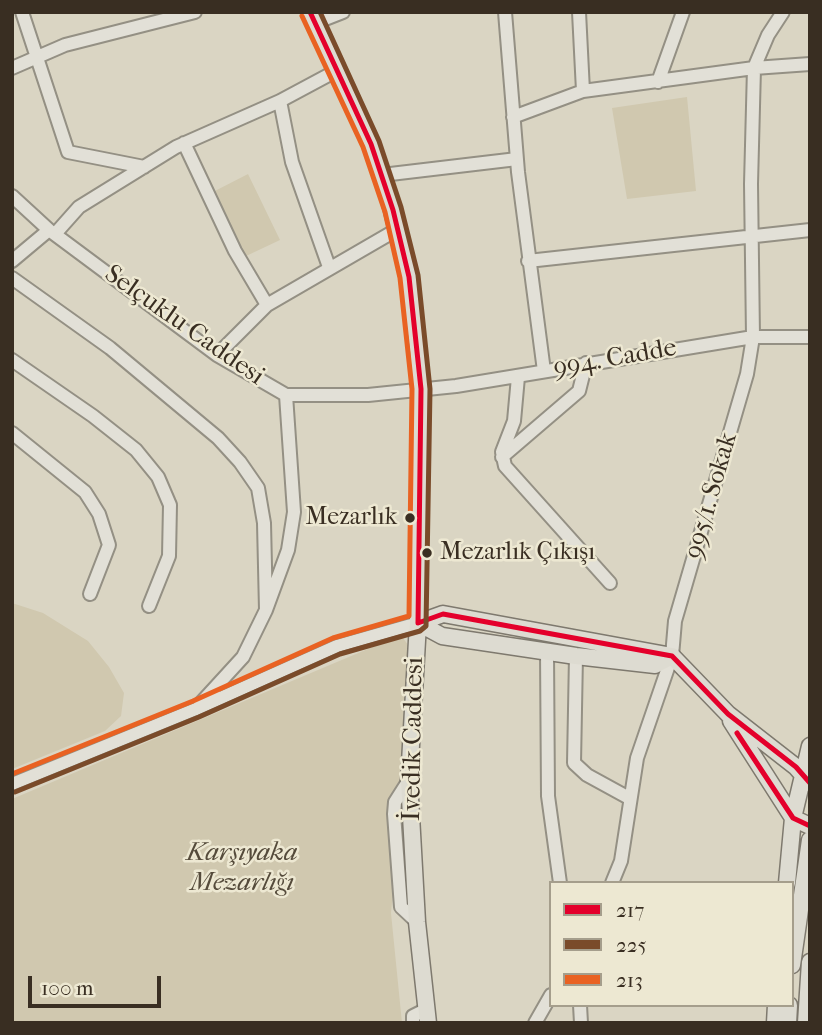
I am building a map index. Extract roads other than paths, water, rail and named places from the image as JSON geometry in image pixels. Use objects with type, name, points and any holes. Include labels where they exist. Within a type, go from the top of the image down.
[{"type":"main road","name":"İvedik Caddesi","points":[[312,18],[371,144],[382,175],[398,229],[414,311],[421,389],[418,623],[409,780],[417,922],[427,1016]]},
{"type":"main road","points":[[418,623],[443,614],[547,643],[576,656],[654,665],[672,656]]},
{"type":"main road","points":[[547,643],[672,656],[728,714],[806,780]]},
{"type":"main road","points":[[728,714],[735,730],[793,818],[810,826]]},
{"type":"main road","points":[[787,881],[793,818],[806,780],[810,746]]},
{"type":"main road","points":[[794,957],[810,840]]},
{"type":"main road","points":[[806,1023],[810,962]]},
{"type":"street","points":[[22,12],[68,152],[144,167]]},
{"type":"street","points":[[12,68],[65,45],[195,12]]},
{"type":"street","points":[[312,18],[343,12]]},
{"type":"street","points":[[505,12],[528,261],[544,371]]},
{"type":"street","points":[[579,12],[583,91]]},
{"type":"street","points":[[658,82],[683,12]]},
{"type":"street","points":[[754,68],[768,35],[783,12]]},
{"type":"street","points":[[513,117],[583,91],[754,68],[810,64]]},
{"type":"street","name":"995/1. Sokak","points":[[613,881],[621,861],[637,758],[672,656],[676,621],[747,374],[753,337],[751,235],[754,68]]},
{"type":"street","points":[[12,261],[52,232],[79,207],[144,167],[184,144],[280,101],[336,71]]},
{"type":"street","points":[[280,101],[292,162],[329,267]]},
{"type":"street","points":[[184,144],[235,251],[267,305]]},
{"type":"street","points":[[382,175],[517,159]]},
{"type":"street","name":"Selçuklu Caddesi","points":[[12,195],[52,232],[218,355],[286,395],[328,397],[421,389]]},
{"type":"street","points":[[218,355],[267,305],[398,229]]},
{"type":"street","points":[[528,261],[810,230]]},
{"type":"street","points":[[12,278],[110,348],[218,438],[240,462],[257,488],[264,523],[266,610]]},
{"type":"street","name":"994. Cadde","points":[[421,389],[518,377],[586,363],[753,337],[810,337]]},
{"type":"street","points":[[12,359],[93,415],[136,450],[158,477],[170,505],[169,555],[149,606]]},
{"type":"street","points":[[502,457],[579,391],[584,382],[586,363]]},
{"type":"street","points":[[518,377],[514,421],[502,457],[505,466],[610,583]]},
{"type":"street","points":[[196,709],[243,657],[266,610],[288,550],[294,512],[286,395]]},
{"type":"street","points":[[12,432],[85,492],[99,514],[109,544],[90,594]]},
{"type":"street","points":[[12,784],[196,709],[337,646],[418,623]]},
{"type":"street","points":[[547,643],[548,796],[560,881]]},
{"type":"street","points":[[576,656],[574,762],[587,775],[629,798]]},
{"type":"street","points":[[535,1023],[549,998]]},
{"type":"street","points":[[413,1023],[413,1016],[427,1016]]},
{"type":"place","name":"Mezarlık","points":[[410,518]]},
{"type":"place","name":"Mezarlık Çıkışı","points":[[427,553]]},
{"type":"park label","name":"Karşıyaka Mezarlığı","points":[[242,869]]}]
